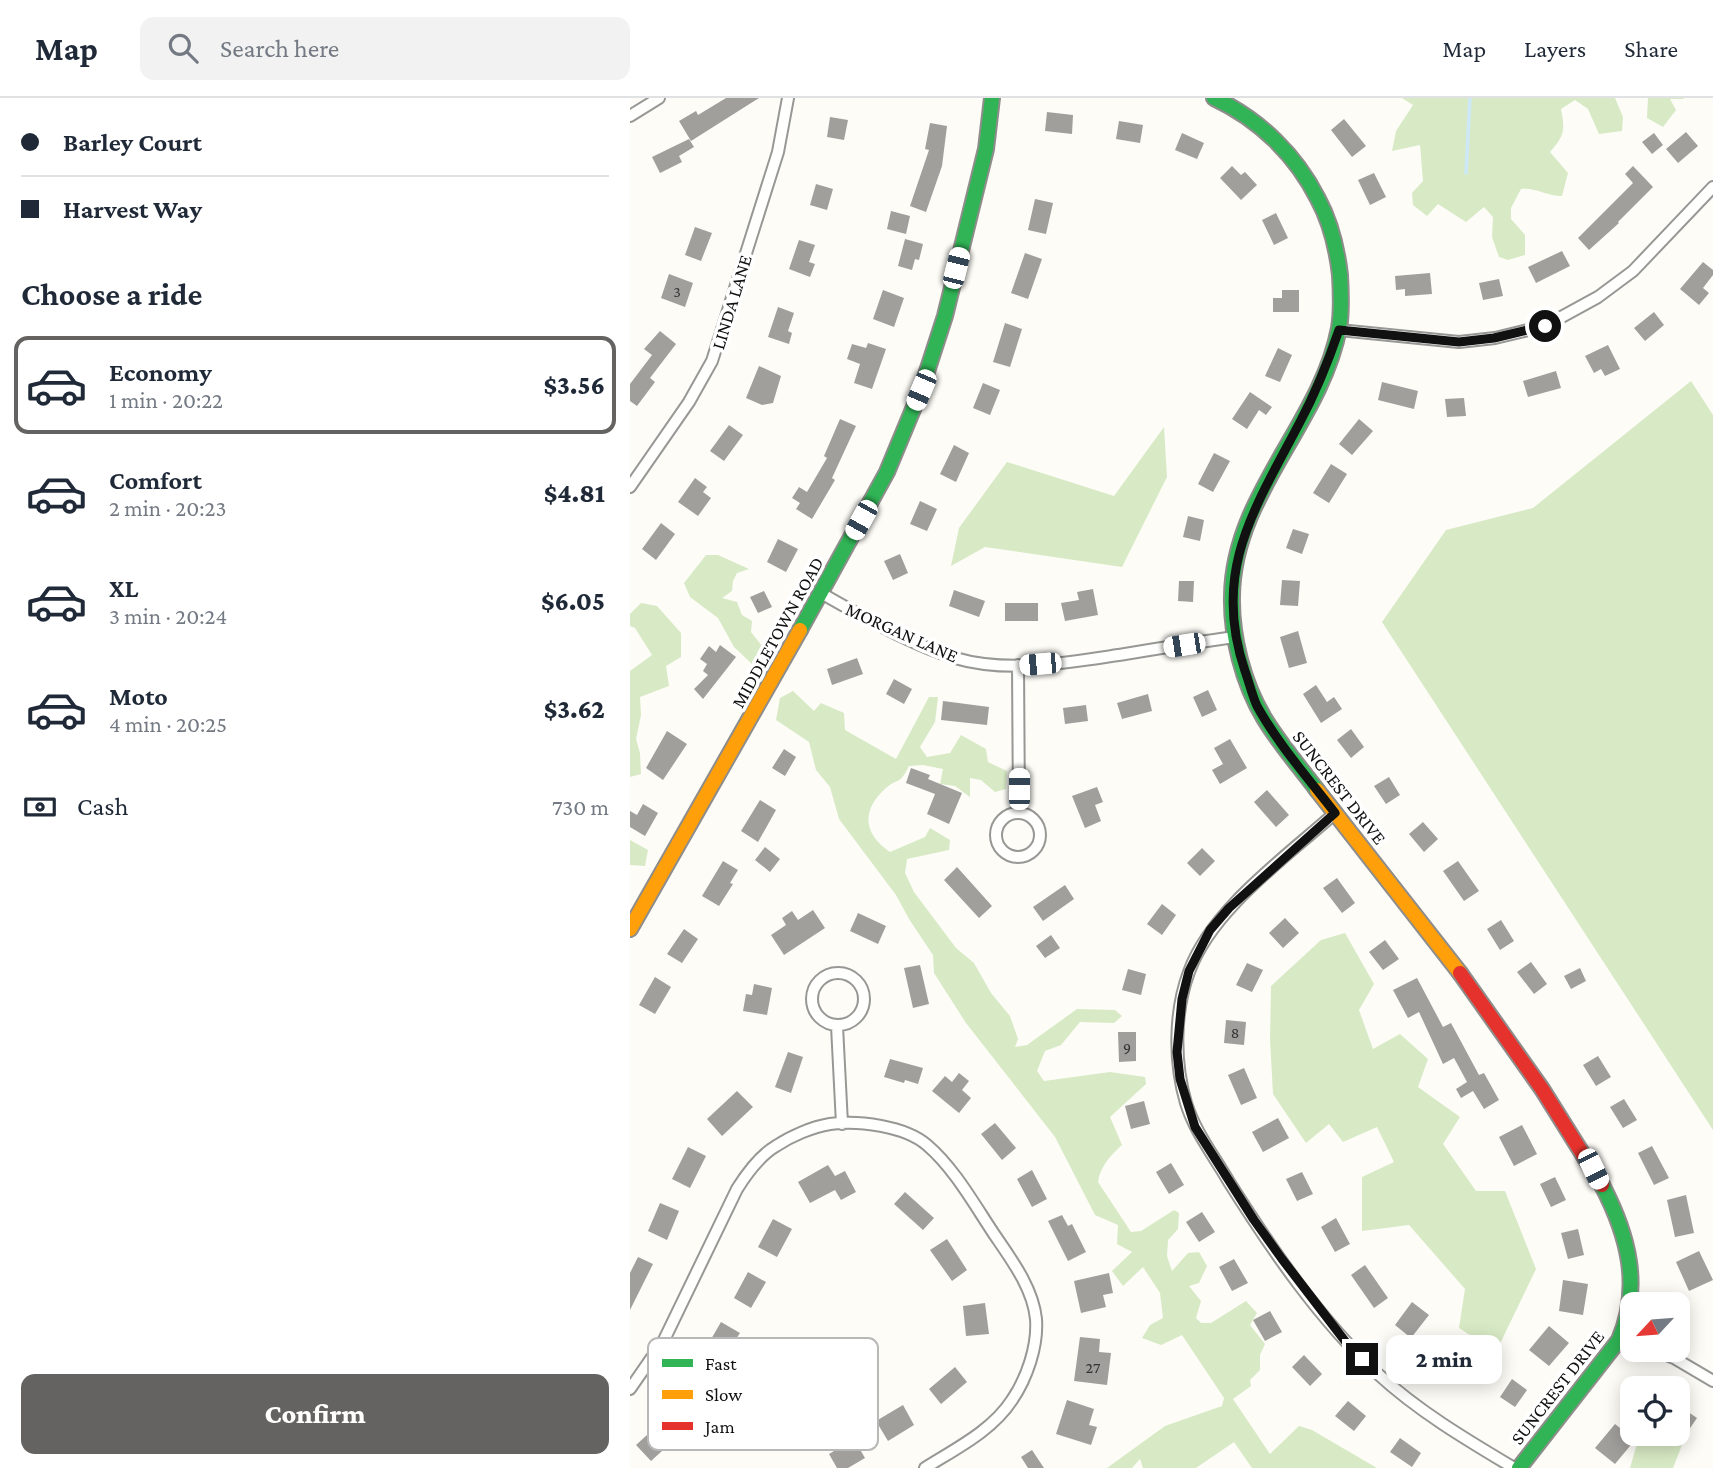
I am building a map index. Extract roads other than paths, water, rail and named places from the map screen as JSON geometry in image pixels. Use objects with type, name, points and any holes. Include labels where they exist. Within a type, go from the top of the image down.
[{"type":"street","points":[[630,116],[659,98]]},
{"type":"street","name":"LINDA LANE","points":[[630,487],[689,402],[712,361],[778,152],[788,98]]},
{"type":"street","name":"MIDDLETOWN ROAD","points":[[630,929],[887,472],[921,390],[945,316],[986,149],[992,98]]},
{"type":"street","name":"SUNCREST DRIVE","points":[[1214,98],[1255,122],[1281,145],[1313,190],[1326,215],[1339,263],[1341,289],[1339,330],[1323,376],[1272,472],[1242,540],[1235,563],[1235,637],[1256,703],[1275,734],[1335,813],[1438,940],[1540,1084],[1593,1169],[1619,1222],[1631,1263],[1632,1292]]},
{"type":"street","points":[[1339,330],[1459,342],[1507,336],[1545,326],[1598,297],[1633,271],[1713,187]]},
{"type":"street","name":"MORGAN LANE","points":[[821,593],[851,611],[955,658],[980,663],[1018,665],[1083,660],[1235,637]]},
{"type":"street","points":[[1018,665],[1019,813]]},
{"type":"street","points":[[1019,813],[1032,818],[1040,836],[1030,854],[1015,857],[1003,850],[996,837],[997,829],[1005,818],[1019,813]]},
{"type":"street","points":[[1335,813],[1229,908],[1210,930],[1194,961],[1182,999],[1178,1033],[1180,1079],[1186,1103],[1195,1127],[1254,1220],[1345,1341],[1380,1376],[1418,1405],[1464,1438],[1514,1468]]},
{"type":"street","points":[[835,973],[852,976],[863,990],[864,999],[859,1015],[845,1025],[837,1026],[821,1020],[815,1013],[811,996],[819,980],[835,973]]},
{"type":"street","points":[[837,1026],[842,1124]]},
{"type":"street","points":[[665,1338],[737,1189],[750,1169],[775,1146],[812,1129],[842,1124],[875,1125],[895,1129],[925,1143],[940,1158],[977,1208],[1022,1277],[1036,1317],[1036,1337],[1028,1365],[1012,1401],[979,1433],[925,1468]]},
{"type":"street","name":"SUNCREST DRIVE","points":[[1519,1468],[1528,1454],[1620,1349]]},
{"type":"street","points":[[1681,1362],[1713,1381]]},
{"type":"street","points":[[630,1390],[648,1364]]},
{"type":"waterway","points":[[1466,173],[1470,98]]}]
